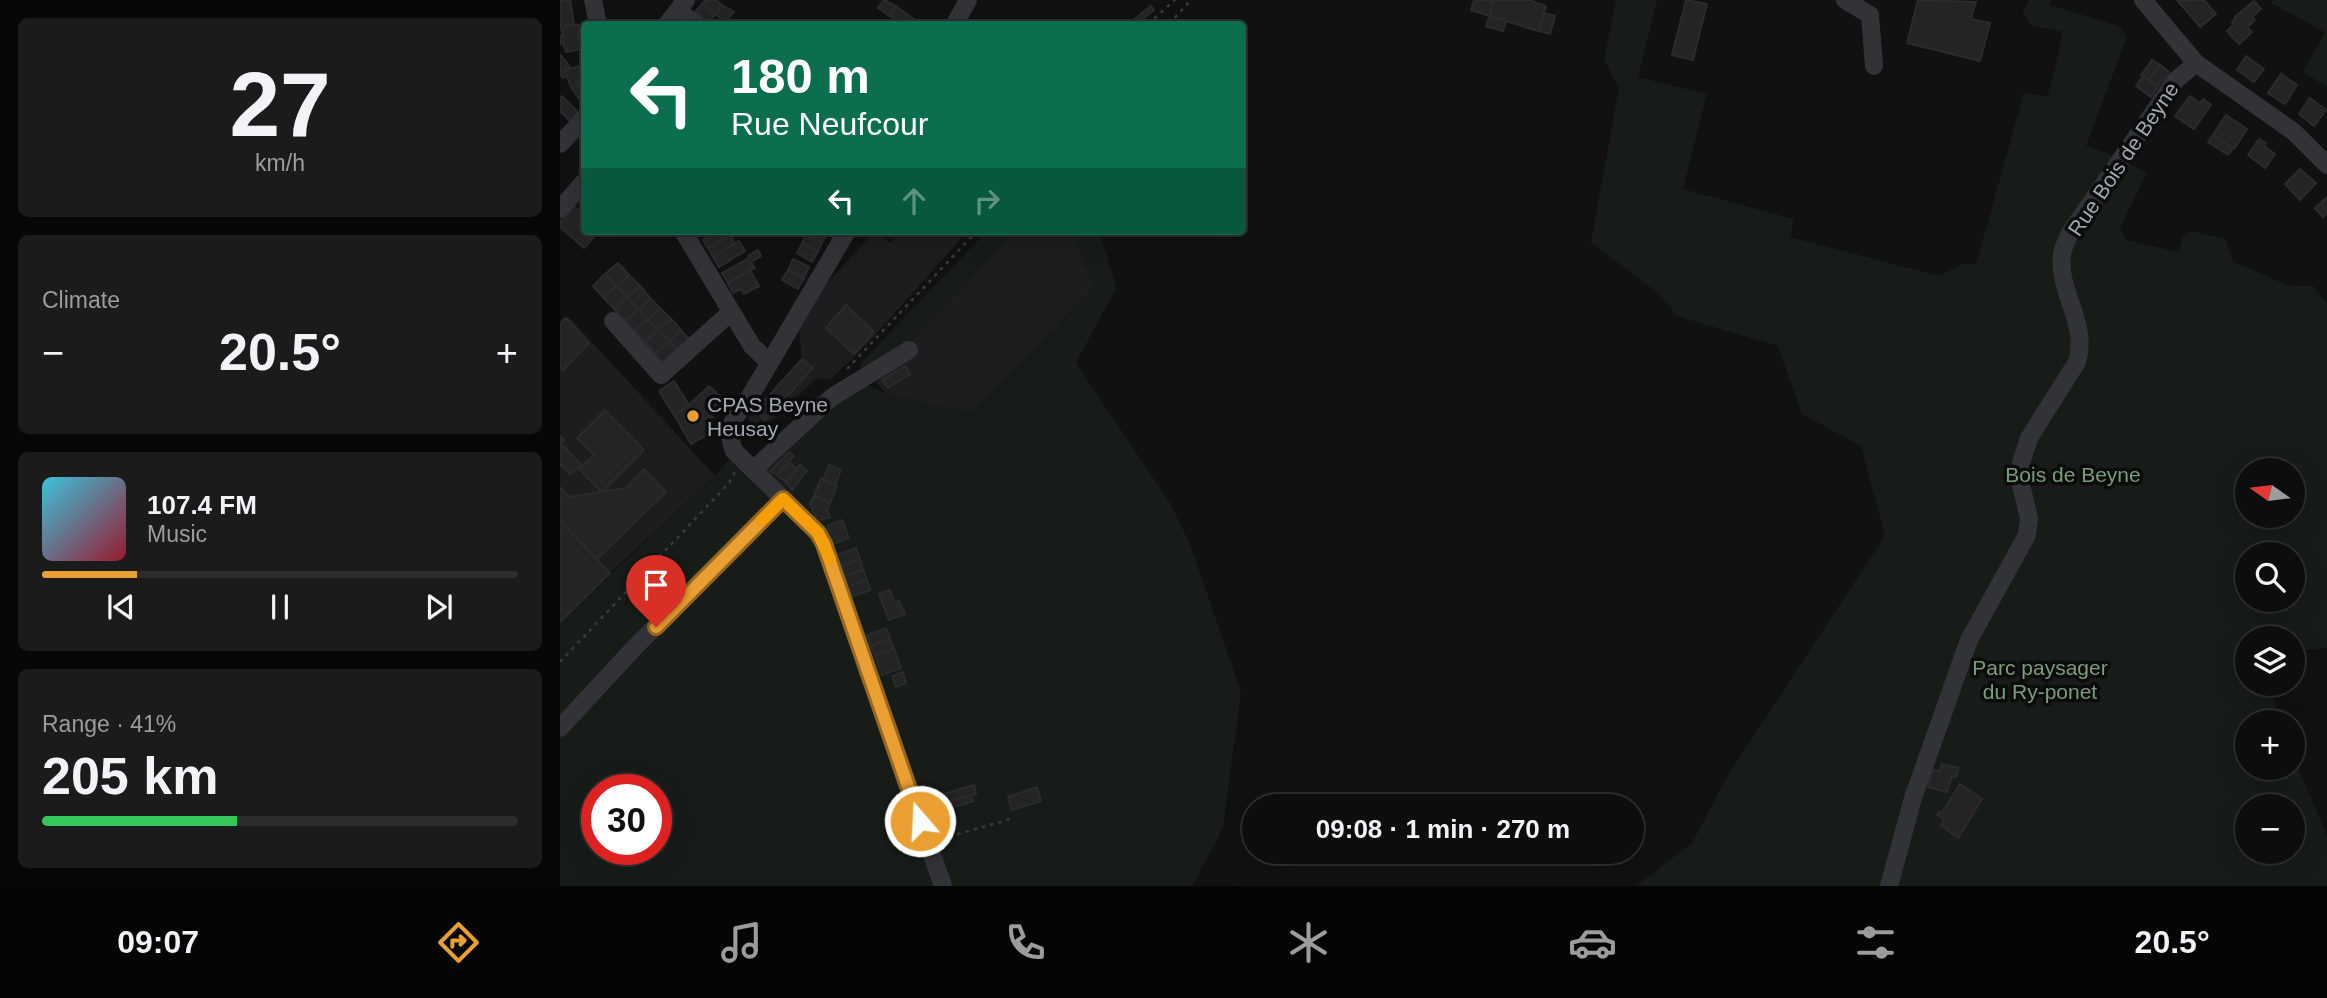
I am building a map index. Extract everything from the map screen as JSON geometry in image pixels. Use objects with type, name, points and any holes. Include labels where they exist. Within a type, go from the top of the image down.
[{"type":"street","points":[[593,0],[597,21]]},
{"type":"street","points":[[957,21],[968,0]]},
{"type":"street","points":[[1845,0],[1870,15],[1874,66]]},
{"type":"street","points":[[2143,0],[2196,63],[2294,132],[2327,165]]},
{"type":"street","name":"Rue Bois de Beyne","points":[[1889,886],[1913,798],[1969,640],[2026,535],[2029,518],[2019,477],[2029,438],[2077,362],[2082,348],[2081,332],[2062,276],[2062,252],[2070,233],[2158,105],[2176,80],[2196,63]]},
{"type":"street","points":[[560,144],[581,122]]},
{"type":"street","points":[[560,208],[581,185]]},
{"type":"street","points":[[685,235],[752,346],[770,363]]},
{"type":"street","points":[[845,235],[750,398],[731,424],[728,436],[734,450],[818,533],[824,544],[943,886]]},
{"type":"street","points":[[613,321],[661,375],[731,312]]},
{"type":"street","points":[[753,470],[832,397],[909,350]]},
{"type":"street","points":[[560,728],[636,646],[783,499]]},
{"type":"path","points":[[1152,21],[1175,0]]},
{"type":"path","points":[[1172,21],[1191,0]]},
{"type":"path","points":[[842,373],[973,235]]},
{"type":"path","points":[[560,662],[729,483]]},
{"type":"path","points":[[928,843],[1010,819]]},
{"type":"shaded area","points":[[871,235],[880,235],[890,243],[899,235],[964,235],[868,343],[830,380],[815,380],[760,431],[747,419],[802,359],[799,329],[826,284]]},
{"type":"shaded area","points":[[1011,235],[1075,235],[1094,288],[972,413],[888,395],[877,384],[874,366],[908,345]]},
{"type":"shaded area","points":[[569,317],[715,476],[610,573],[560,521],[560,323]]},
{"type":"green space","name":"Bois de Beyne","points":[[1616,0],[1657,0],[1638,77],[1707,94],[1683,189],[1794,219],[1790,237],[1939,276],[1964,263],[1976,265],[2024,92],[2048,97],[2063,32],[2030,25],[2023,11],[2029,0],[2051,0],[2050,5],[2119,26],[2127,37],[2086,146],[2147,172],[2120,228],[2126,240],[2178,252],[2183,236],[2190,231],[2225,238],[2233,262],[2290,286],[2313,286],[2327,303],[2327,648],[2305,650],[2305,626],[2235,626],[2235,696],[2272,696],[2276,710],[2235,710],[2235,780],[2304,780],[2327,835],[2327,886],[1636,886],[1692,843],[1729,773],[1885,536],[1861,446],[1802,414],[1778,346],[1677,316],[1659,294],[1591,242],[1619,88],[1604,60]]},
{"type":"green space","points":[[2274,0],[2327,0],[2327,87],[2303,72],[2325,32],[2271,3]]},
{"type":"green space","points":[[983,235],[1011,235],[908,345],[863,371],[859,365]]},
{"type":"green space","points":[[1075,235],[1101,235],[1116,288],[1076,363],[1170,503],[1190,544],[1241,692],[1223,828],[1192,886],[560,886],[560,622],[715,476],[732,456],[753,470],[813,413],[866,384],[888,395],[972,413],[1094,288]]},
{"type":"building","points":[[560,0],[570,0],[574,24],[561,27]]},
{"type":"building","points":[[705,0],[716,0],[722,5],[715,14],[702,4]]},
{"type":"building","points":[[884,0],[896,6],[890,16],[878,8]]},
{"type":"building","points":[[1474,0],[1494,0],[1490,16],[1471,10]]},
{"type":"building","points":[[1494,0],[1529,0],[1546,6],[1538,31],[1490,16]]},
{"type":"building","points":[[1686,0],[1707,4],[1693,60],[1672,55]]},
{"type":"building","points":[[1918,0],[1976,2],[1971,19],[1990,23],[1980,61],[1907,43]]},
{"type":"building","points":[[2177,0],[2204,0],[2216,14],[2200,27]]},
{"type":"building","points":[[2254,1],[2261,9],[2252,17],[2255,20],[2247,27],[2252,32],[2239,44],[2227,31],[2236,16]]},
{"type":"building","points":[[702,4],[715,14],[710,21],[706,21],[695,12]]},
{"type":"building","points":[[722,5],[734,12],[726,21],[715,14]]},
{"type":"building","points":[[896,6],[915,20],[899,21],[890,16]]},
{"type":"building","points":[[1151,6],[1154,10],[1140,21],[1132,21]]},
{"type":"building","points":[[1544,13],[1555,16],[1550,34],[1539,31]]},
{"type":"building","points":[[1490,16],[1506,21],[1503,31],[1486,26]]},
{"type":"building","points":[[580,25],[581,34],[578,34],[581,49],[566,52],[563,43],[560,44],[560,36],[563,36],[561,27]]},
{"type":"building","points":[[560,54],[571,68],[564,70],[567,76],[563,78],[560,74]]},
{"type":"building","points":[[2246,56],[2264,69],[2254,82],[2237,70]]},
{"type":"building","points":[[2152,60],[2160,65],[2149,80],[2141,75]]},
{"type":"building","points":[[2160,65],[2169,72],[2158,87],[2149,80]]},
{"type":"building","points":[[581,66],[581,80],[576,81],[577,86],[571,87],[564,70]]},
{"type":"building","points":[[2281,74],[2297,85],[2285,104],[2268,93]]},
{"type":"building","points":[[2143,76],[2158,87],[2151,97],[2136,86]]},
{"type":"building","points":[[581,80],[581,102],[571,87],[577,86],[576,81]]},
{"type":"building","points":[[562,96],[578,112],[570,121],[560,111]]},
{"type":"building","points":[[2190,96],[2200,103],[2203,99],[2211,105],[2194,129],[2175,116]]},
{"type":"building","points":[[2310,98],[2326,110],[2314,126],[2299,114]]},
{"type":"building","points":[[2226,115],[2247,129],[2234,149],[2213,135]]},
{"type":"building","points":[[2213,135],[2233,148],[2228,155],[2208,142]]},
{"type":"building","points":[[2259,139],[2275,154],[2265,168],[2248,155]]},
{"type":"building","points":[[2300,169],[2316,183],[2300,200],[2285,184]]},
{"type":"building","points":[[2327,197],[2327,213],[2323,217],[2315,208]]},
{"type":"building","points":[[573,206],[581,213],[581,235],[595,235],[584,248],[560,227],[560,222]]},
{"type":"building","points":[[712,235],[731,235],[708,248],[703,240]]},
{"type":"building","points":[[731,235],[735,244],[713,257],[708,248]]},
{"type":"building","points":[[807,235],[826,235],[822,243]]},
{"type":"building","points":[[807,235],[822,243],[818,251],[802,243]]},
{"type":"building","points":[[739,241],[745,251],[719,267],[713,257]]},
{"type":"building","points":[[802,243],[818,251],[812,262],[797,253]]},
{"type":"building","points":[[758,250],[761,256],[751,262],[755,268],[728,283],[722,273]]},
{"type":"building","points":[[793,259],[809,267],[804,278],[788,270]]},
{"type":"building","points":[[618,263],[629,275],[617,286],[605,274]]},
{"type":"building","points":[[750,270],[759,286],[744,294],[741,289],[733,293],[728,283]]},
{"type":"building","points":[[788,270],[804,278],[798,289],[782,280]]},
{"type":"building","points":[[605,274],[616,286],[603,297],[593,286]]},
{"type":"building","points":[[629,275],[640,286],[627,297],[617,286]]},
{"type":"building","points":[[616,286],[627,297],[614,309],[603,297]]},
{"type":"building","points":[[640,286],[651,299],[639,310],[627,297]]},
{"type":"building","points":[[627,297],[638,309],[625,321],[614,309]]},
{"type":"building","points":[[651,299],[660,308],[648,319],[639,310]]},
{"type":"building","points":[[846,305],[874,332],[854,354],[826,328]]},
{"type":"building","points":[[660,308],[671,319],[658,330],[648,319]]},
{"type":"building","points":[[638,309],[648,319],[634,331],[625,321]]},
{"type":"building","points":[[566,318],[589,343],[563,370],[560,367],[560,323]]},
{"type":"building","points":[[648,319],[658,330],[645,342],[634,331]]},
{"type":"building","points":[[671,319],[681,330],[669,341],[658,330]]},
{"type":"building","points":[[658,330],[669,341],[655,354],[645,342]]},
{"type":"building","points":[[681,330],[691,341],[679,352],[669,341]]},
{"type":"building","points":[[669,341],[679,352],[665,365],[655,354]]},
{"type":"building","points":[[802,359],[813,368],[765,420],[755,411]]},
{"type":"building","points":[[905,366],[910,374],[888,388],[882,380]]},
{"type":"building","points":[[674,381],[689,405],[674,415],[659,391]]},
{"type":"building","name":"CPAS Beyne Heusay","points":[[709,386],[723,399],[711,413],[713,417],[707,420],[714,431],[691,444],[674,415]]},
{"type":"building","points":[[605,410],[644,450],[602,492],[579,469],[594,455],[577,438]]},
{"type":"building","points":[[560,436],[564,440],[561,443],[581,465],[570,474],[560,466]]},
{"type":"building","points":[[789,452],[794,456],[777,475],[770,471]]},
{"type":"building","points":[[789,462],[797,469],[786,482],[777,475]]},
{"type":"building","points":[[800,465],[807,471],[792,490],[786,482]]},
{"type":"building","points":[[829,465],[841,470],[835,485],[823,480]]},
{"type":"building","points":[[644,469],[666,492],[597,559],[560,521],[560,487],[569,497],[626,488]]},
{"type":"building","points":[[821,479],[837,486],[830,503],[814,496]]},
{"type":"building","points":[[814,496],[830,503],[827,509],[830,517],[817,521],[810,503]]},
{"type":"building","points":[[842,520],[849,538],[833,544],[827,526]]},
{"type":"building","points":[[560,521],[610,573],[560,622]]},
{"type":"building","points":[[856,548],[860,559],[841,566],[837,555]]},
{"type":"building","points":[[860,559],[863,570],[844,576],[841,566]]},
{"type":"building","points":[[863,570],[867,580],[848,586],[844,576]]},
{"type":"building","points":[[867,580],[871,590],[853,596],[849,586]]},
{"type":"building","points":[[890,590],[895,603],[899,601],[905,614],[889,620],[879,594]]},
{"type":"building","points":[[886,628],[890,639],[871,646],[867,635]]},
{"type":"building","points":[[890,639],[894,649],[875,656],[871,646]]},
{"type":"building","points":[[894,649],[901,668],[882,675],[875,656]]},
{"type":"building","points":[[903,672],[906,683],[896,687],[892,676]]},
{"type":"building","points":[[1942,764],[1959,768],[1956,777],[1952,776],[1947,792],[1928,787],[1933,770],[1940,771]]},
{"type":"building","points":[[1960,784],[1982,799],[1958,838],[1941,825],[1945,819],[1937,815],[1939,812],[1941,814]]},
{"type":"building","points":[[974,785],[976,794],[946,802],[944,794]]},
{"type":"building","points":[[1037,787],[1041,801],[1012,810],[1008,797]]},
{"type":"building","points":[[944,794],[947,804],[931,808],[928,798]]},
{"type":"building","points":[[971,795],[973,801],[948,809],[946,802]]},
{"type":"building","points":[[947,804],[949,813],[934,817],[931,808]]},
{"type":"slow traffic","points":[[762,520],[783,499],[818,533],[830,559]]},
{"type":"place","name":"CPAS Beyne Heusay","points":[[693,416]]},
{"type":"route","points":[[656,627],[783,499],[818,533],[824,544],[920,821]]},
{"type":"park label","name":"Parc paysager du Ry-ponet","points":[[2040,679]]}]
